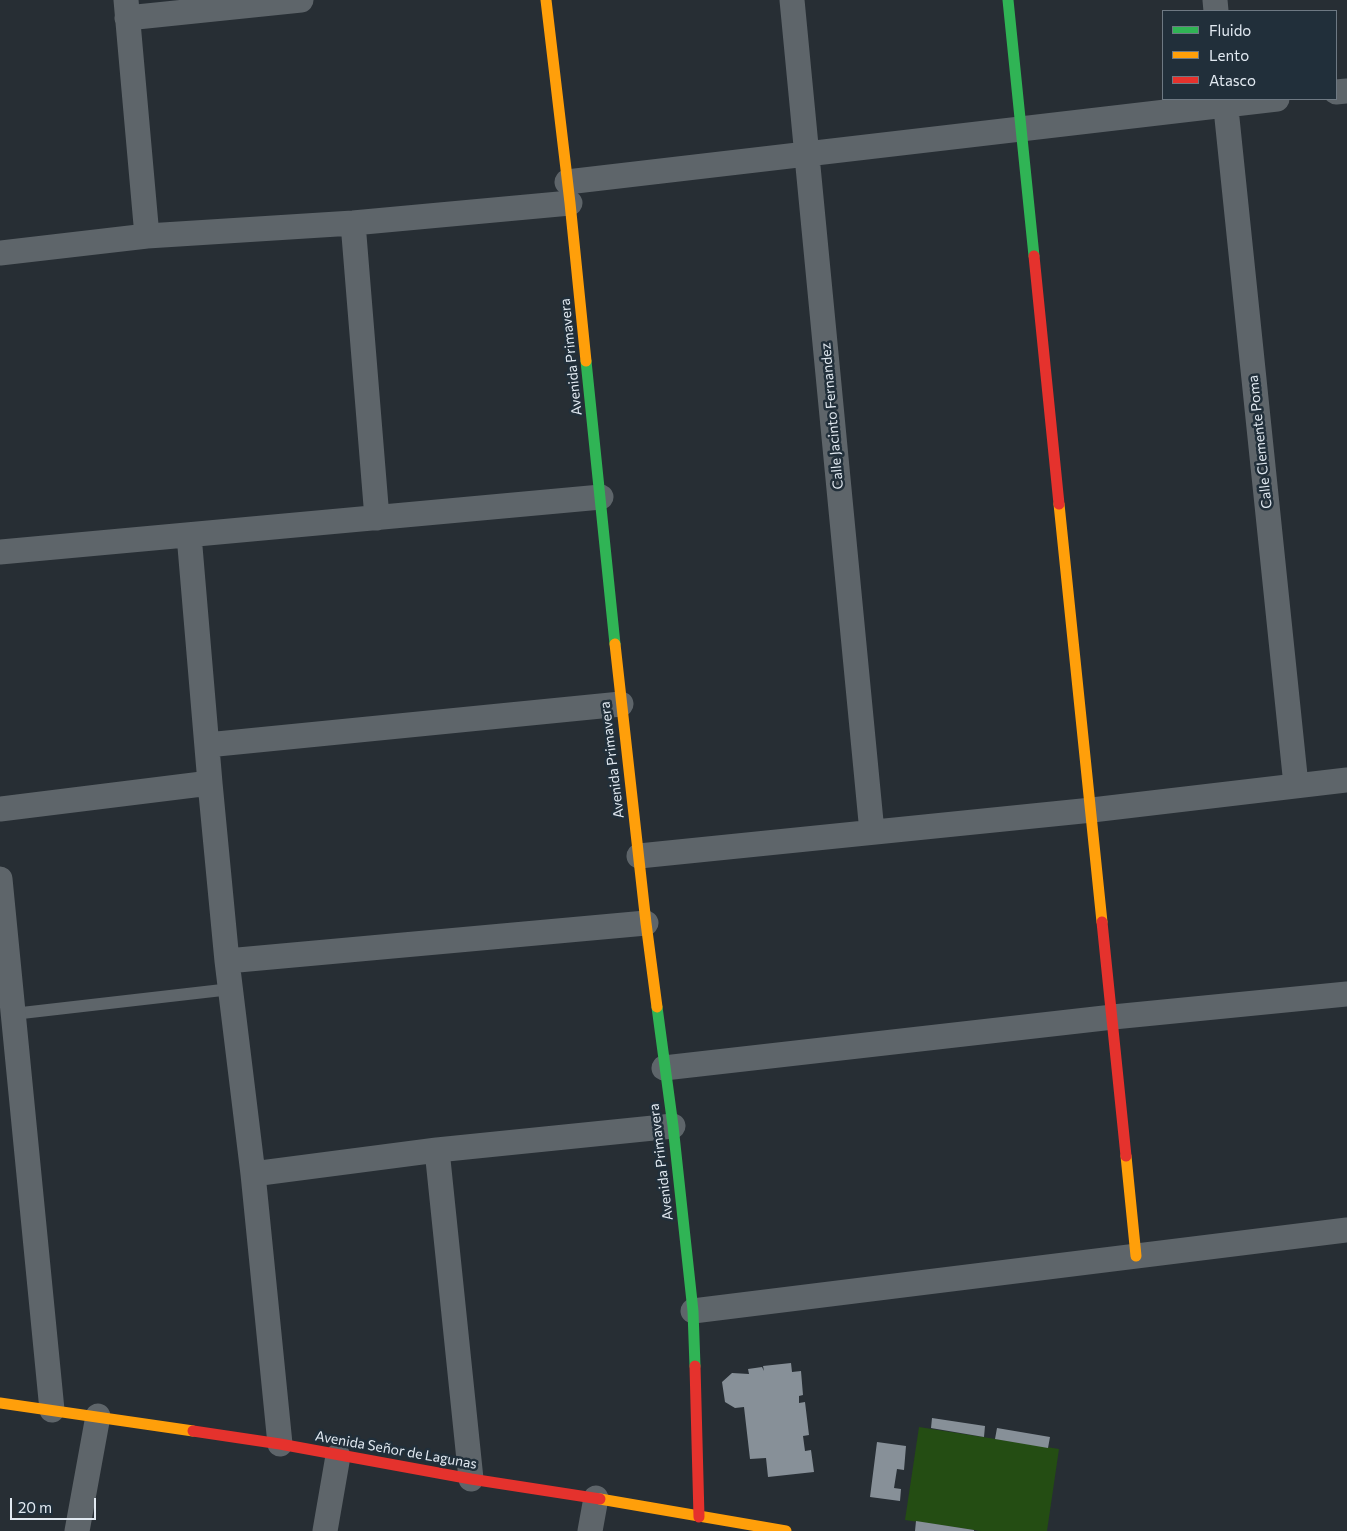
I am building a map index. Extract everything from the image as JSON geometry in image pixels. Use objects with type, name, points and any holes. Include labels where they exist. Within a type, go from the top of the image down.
[{"type":"street","points":[[147,236],[126,9],[301,0]]},
{"type":"street","name":"Avenida Primavera","points":[[546,0],[569,193],[621,704],[646,923],[673,1126],[693,1311],[699,1517]]},
{"type":"street","name":"Calle Jacinto Fernandez","points":[[792,0],[872,832]]},
{"type":"street","points":[[1008,0],[1136,1256]]},
{"type":"street","points":[[0,253],[147,236],[353,223],[569,193],[807,154],[1021,129],[1225,102],[1260,100]]},
{"type":"street","name":"Calle Clemente Poma","points":[[1225,102],[1296,786]]},
{"type":"street","points":[[353,223],[377,518]]},
{"type":"street","points":[[0,552],[601,497]]},
{"type":"street","points":[[189,535],[230,989],[252,1174],[280,1444]]},
{"type":"street","points":[[208,745],[621,704]]},
{"type":"street","points":[[639,856],[1092,810],[1347,780]]},
{"type":"street","points":[[0,810],[210,783]]},
{"type":"street","points":[[0,879],[52,1410]]},
{"type":"street","points":[[228,961],[646,923]]},
{"type":"street","points":[[664,1068],[1113,1017],[1347,994]]},
{"type":"street","points":[[252,1174],[437,1150],[673,1126]]},
{"type":"street","points":[[437,1150],[472,1479]]},
{"type":"street","points":[[693,1311],[1347,1230]]},
{"type":"street","name":"Avenida Señor de Lagunas","points":[[0,1403],[280,1444],[338,1456],[786,1531]]},
{"type":"street","points":[[77,1531],[98,1416]]},
{"type":"street","points":[[326,1531],[338,1456]]},
{"type":"street","points":[[590,1531],[596,1498]]},
{"type":"lane","points":[[13,1014],[230,989]]},
{"type":"green space","points":[[919,1427],[1059,1449],[1047,1531],[981,1531],[905,1520]]},
{"type":"building","points":[[791,1363],[792,1372],[801,1371],[803,1395],[799,1396],[799,1403],[805,1402],[809,1435],[803,1436],[805,1451],[811,1450],[814,1472],[768,1477],[766,1458],[750,1459],[744,1407],[735,1408],[725,1402],[722,1382],[732,1373],[749,1374],[748,1369],[762,1367],[764,1371],[763,1366]]},
{"type":"building","points":[[932,1418],[985,1426],[984,1437],[931,1428]]},
{"type":"building","points":[[997,1428],[1050,1437],[1048,1448],[995,1439]]},
{"type":"building","points":[[877,1442],[906,1446],[904,1470],[897,1469],[894,1488],[901,1489],[900,1501],[870,1497]]},
{"type":"building","points":[[916,1521],[974,1530],[974,1531],[915,1531]]},
{"type":"traffic: fast","points":[[1008,0],[1034,256]]},
{"type":"traffic: fast","points":[[586,361],[615,644]]},
{"type":"traffic: fast","points":[[657,1007],[673,1126],[693,1311],[695,1366]]},
{"type":"traffic: slow","points":[[546,0],[586,361]]},
{"type":"traffic: slow","points":[[1059,504],[1102,922]]},
{"type":"traffic: slow","points":[[615,644],[657,1007]]},
{"type":"traffic: slow","points":[[1126,1156],[1136,1256]]},
{"type":"traffic: slow","points":[[0,1403],[193,1431]]},
{"type":"traffic: slow","points":[[600,1499],[786,1531]]},
{"type":"traffic: jam","points":[[1034,256],[1059,504]]},
{"type":"traffic: jam","points":[[1102,922],[1126,1156]]},
{"type":"traffic: jam","points":[[695,1366],[699,1517]]},
{"type":"traffic: jam","points":[[193,1431],[280,1444],[471,1479],[600,1499]]}]
